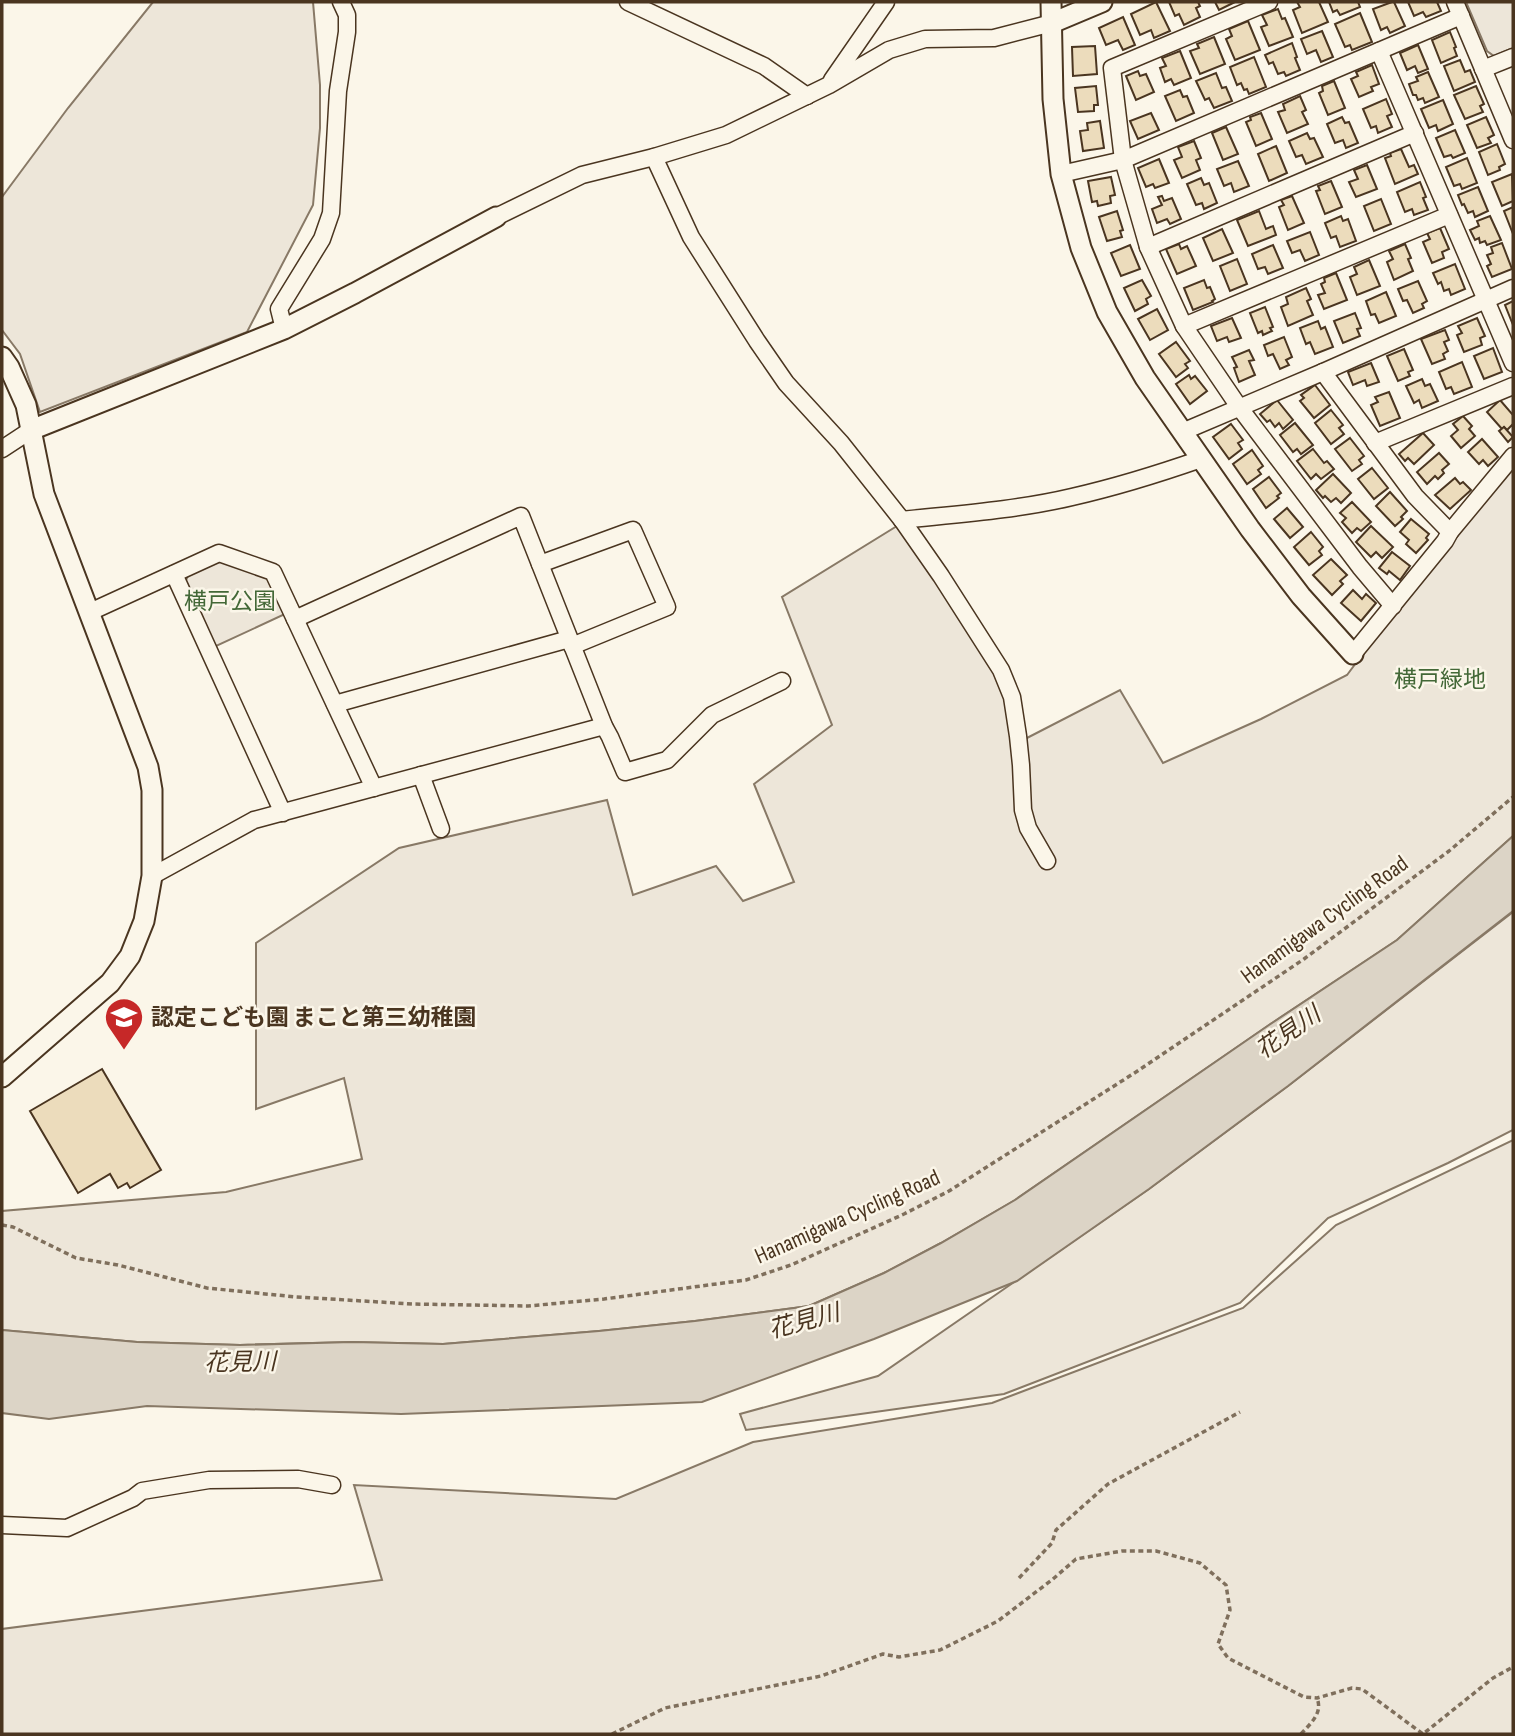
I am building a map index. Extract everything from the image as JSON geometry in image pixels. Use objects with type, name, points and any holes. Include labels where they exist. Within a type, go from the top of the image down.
[{"type":"street","points":[[284,329],[279,309],[322,239],[331,212],[338,91],[347,32],[347,15],[341,2]]},
{"type":"street","points":[[628,2],[764,66],[807,96]]},
{"type":"street","points":[[829,85],[886,2]]},
{"type":"street","points":[[1051,2],[1053,99],[1061,174],[1081,248],[1107,312],[1145,378],[1250,529],[1301,596],[1353,654],[1513,456]]},
{"type":"street","points":[[2,449],[31,430],[284,329],[496,216],[582,175],[726,135],[829,85],[889,50],[925,39],[994,38],[1052,23],[1102,2]]},
{"type":"street","points":[[1269,2],[1112,68],[1123,160],[1148,247],[1184,326],[1239,407],[1360,567],[1393,606]]},
{"type":"street","points":[[1061,174],[1123,160],[1379,51],[1458,9],[1513,140]]},
{"type":"street","points":[[1379,51],[1513,363]]},
{"type":"street","points":[[1483,69],[1513,57]]},
{"type":"street","points":[[1148,247],[1415,134]]},
{"type":"street","points":[[654,157],[691,237],[779,373],[841,443],[902,520],[1001,670],[1012,697],[1021,765],[1023,810],[1028,828],[1047,861]]},
{"type":"street","points":[[1184,326],[1449,215]]},
{"type":"street","points":[[1182,432],[1513,288]]},
{"type":"street","points":[[2,357],[26,405],[44,494],[148,767],[152,790],[152,876],[145,920],[131,956],[110,983],[2,1077]]},
{"type":"street","points":[[1323,372],[1415,496],[1450,533]]},
{"type":"street","points":[[1375,443],[1513,386]]},
{"type":"street","points":[[902,520],[1004,509],[1071,498],[1201,459]]},
{"type":"street","points":[[295,619],[521,516],[604,726],[625,772],[667,760],[712,715],[782,681]]},
{"type":"street","points":[[335,704],[570,642],[667,607],[633,530],[540,564]]},
{"type":"street","points":[[90,612],[219,553],[273,572],[374,788]]},
{"type":"street","points":[[174,574],[283,813]]},
{"type":"street","points":[[152,876],[254,820],[604,726]]},
{"type":"street","points":[[421,775],[441,829]]},
{"type":"street","points":[[2,1524],[67,1528],[133,1498],[142,1491],[209,1480],[298,1479],[332,1485]]},
{"type":"path","name":"Hanamigawa Cycling Road","points":[[2,1225],[13,1227],[76,1258],[118,1265],[206,1288],[296,1297],[413,1304],[528,1306],[746,1280],[791,1265],[850,1239],[959,1185],[1136,1072],[1304,959],[1449,850],[1513,797]]},
{"type":"path","points":[[1019,1578],[1052,1543],[1056,1530],[1108,1484],[1240,1412]]},
{"type":"path","points":[[612,1734],[665,1708],[821,1676],[883,1654],[900,1657],[940,1650],[998,1621],[1076,1559],[1122,1551],[1156,1551],[1200,1563],[1226,1585],[1230,1610],[1218,1644],[1228,1658],[1304,1696],[1317,1698],[1352,1688],[1362,1689],[1423,1734],[1493,1678],[1513,1667]]},
{"type":"path","points":[[1301,1734],[1317,1714],[1320,1706],[1317,1698]]},
{"type":"green space","points":[[153,2],[313,2],[320,85],[320,128],[313,205],[247,332],[40,412],[20,354],[2,330],[2,197],[68,108]]},
{"type":"green space","points":[[1466,2],[1513,2],[1513,48],[1494,56],[1487,51]]},
{"type":"green space","name":"横戸緑地","points":[[1513,466],[1513,836],[1397,940],[1015,1200],[941,1243],[884,1273],[809,1306],[599,1331],[443,1344],[352,1342],[240,1345],[137,1342],[2,1330],[2,1211],[226,1192],[362,1159],[344,1078],[256,1109],[256,943],[399,848],[607,800],[633,895],[716,866],[743,901],[794,882],[754,784],[832,725],[782,597],[897,526],[985,640],[1025,739],[1120,690],[1163,763],[1261,719],[1347,675],[1415,584]]},
{"type":"green space","name":"横戸公園","points":[[215,559],[269,579],[285,614],[214,647],[185,583],[189,573]]},
{"type":"green space","points":[[1513,912],[1513,1130],[1328,1218],[1240,1303],[1004,1394],[746,1430],[740,1414],[878,1376],[1149,1189],[1288,1086]]},
{"type":"green space","points":[[1513,1140],[1513,1734],[2,1734],[2,1629],[382,1580],[354,1485],[616,1499],[753,1442],[992,1403],[1243,1308],[1336,1225]]},
{"type":"water","name":"花見川","points":[[1513,836],[1513,911],[1288,1086],[1149,1189],[1017,1281],[874,1339],[702,1402],[401,1414],[147,1406],[49,1419],[2,1413],[2,1330],[137,1342],[240,1345],[352,1342],[443,1344],[599,1331],[809,1306],[884,1273],[1015,1200],[1397,940]]},
{"type":"building","points":[[1156,2],[1170,31],[1154,38],[1151,30],[1140,35],[1131,14]]},
{"type":"building","points":[[1169,2],[1198,2],[1200,6],[1196,8],[1200,17],[1184,25],[1179,14],[1175,16]]},
{"type":"building","points":[[1215,2],[1235,2],[1219,10]]},
{"type":"building","points":[[1297,2],[1319,2],[1328,22],[1302,33],[1293,10],[1300,7]]},
{"type":"building","points":[[1329,2],[1358,2],[1360,7],[1340,15],[1337,10],[1333,12]]},
{"type":"building","points":[[1392,2],[1405,26],[1390,33],[1387,27],[1381,30],[1373,9]]},
{"type":"building","points":[[1408,2],[1437,2],[1441,11],[1426,17],[1423,12],[1414,16]]},
{"type":"building","points":[[1278,9],[1293,37],[1269,46],[1261,27],[1267,25],[1262,15]]},
{"type":"building","points":[[1360,13],[1372,42],[1352,50],[1350,45],[1345,47],[1335,24]]},
{"type":"building","points":[[1123,17],[1135,45],[1123,50],[1118,40],[1106,45],[1099,28]]},
{"type":"building","points":[[1248,21],[1260,50],[1235,60],[1226,39],[1232,36],[1229,29]]},
{"type":"building","points":[[1322,31],[1333,57],[1321,62],[1316,50],[1307,54],[1301,39]]},
{"type":"building","points":[[1450,32],[1457,56],[1441,63],[1432,40]]},
{"type":"building","points":[[1214,37],[1225,64],[1200,74],[1190,51],[1199,48],[1197,44]]},
{"type":"building","points":[[1292,43],[1300,70],[1286,76],[1284,72],[1278,74],[1273,62],[1269,64],[1265,55]]},
{"type":"building","points":[[1418,45],[1428,69],[1418,73],[1415,66],[1407,70],[1400,53]]},
{"type":"building","points":[[1095,46],[1097,74],[1073,76],[1072,47]]},
{"type":"building","points":[[1180,51],[1191,78],[1174,85],[1171,79],[1165,82],[1160,68],[1166,66],[1162,58]]},
{"type":"building","points":[[1254,57],[1266,87],[1249,94],[1241,83],[1237,85],[1230,67]]},
{"type":"building","points":[[1460,60],[1465,72],[1470,70],[1475,82],[1454,91],[1444,66]]},
{"type":"building","points":[[1372,65],[1379,84],[1371,87],[1373,91],[1359,97],[1351,79],[1358,76],[1356,72]]},
{"type":"building","points":[[1138,71],[1140,76],[1146,74],[1154,92],[1136,100],[1126,76]]},
{"type":"building","points":[[1428,72],[1439,97],[1425,103],[1423,98],[1418,100],[1416,95],[1413,95],[1409,84],[1418,81],[1416,77]]},
{"type":"building","points":[[1216,73],[1222,88],[1226,87],[1232,101],[1214,108],[1209,98],[1205,100],[1196,81]]},
{"type":"building","points":[[1334,81],[1345,108],[1328,115],[1319,93],[1323,91],[1322,86]]},
{"type":"building","points":[[1096,86],[1098,105],[1094,105],[1094,111],[1078,112],[1075,88]]},
{"type":"building","points":[[1476,86],[1484,104],[1480,106],[1483,112],[1465,119],[1454,95]]},
{"type":"building","points":[[1180,90],[1183,97],[1187,96],[1194,113],[1176,121],[1165,96]]},
{"type":"building","points":[[1300,96],[1306,110],[1302,112],[1308,124],[1287,133],[1278,112],[1285,110],[1283,104]]},
{"type":"building","points":[[1386,99],[1392,114],[1387,116],[1392,127],[1378,133],[1376,126],[1371,128],[1363,109]]},
{"type":"building","points":[[1443,100],[1453,124],[1438,131],[1436,125],[1429,128],[1421,109]]},
{"type":"building","points":[[1151,113],[1159,130],[1138,139],[1130,121]]},
{"type":"building","points":[[1261,113],[1272,139],[1256,146],[1246,122],[1251,120],[1250,117]]},
{"type":"building","points":[[1342,117],[1345,123],[1349,122],[1358,143],[1346,148],[1343,140],[1335,143],[1327,124]]},
{"type":"building","points":[[1486,117],[1494,135],[1488,138],[1491,143],[1477,148],[1467,125]]},
{"type":"building","points":[[1100,121],[1104,148],[1083,151],[1080,131],[1088,130],[1087,123]]},
{"type":"building","points":[[1226,127],[1238,154],[1223,160],[1212,133]]},
{"type":"building","points":[[1455,130],[1465,153],[1453,158],[1451,155],[1444,157],[1436,138]]},
{"type":"building","points":[[1307,133],[1310,139],[1314,138],[1323,157],[1306,164],[1302,155],[1296,157],[1289,141]]},
{"type":"building","points":[[1194,141],[1201,158],[1196,160],[1200,170],[1182,178],[1174,160],[1182,157],[1178,147]]},
{"type":"building","points":[[1497,144],[1505,164],[1499,167],[1500,170],[1488,175],[1479,152]]},
{"type":"building","points":[[1276,146],[1287,173],[1269,181],[1258,154]]},
{"type":"building","points":[[1401,149],[1409,167],[1414,165],[1418,174],[1395,184],[1385,158]]},
{"type":"building","points":[[1467,158],[1477,183],[1462,189],[1460,184],[1454,186],[1446,167]]},
{"type":"building","points":[[1159,159],[1169,183],[1155,188],[1153,184],[1146,187],[1138,168]]},
{"type":"building","points":[[1238,161],[1249,186],[1234,192],[1231,183],[1224,186],[1217,169]]},
{"type":"building","points":[[1367,165],[1377,189],[1356,197],[1349,182],[1358,179],[1354,170]]},
{"type":"building","points":[[1512,174],[1513,201],[1502,206],[1492,182]]},
{"type":"building","points":[[1111,177],[1115,195],[1110,196],[1111,203],[1098,206],[1097,201],[1092,202],[1088,181]]},
{"type":"building","points":[[1201,178],[1204,185],[1209,183],[1217,203],[1204,209],[1202,203],[1196,205],[1187,184]]},
{"type":"building","points":[[1331,181],[1342,207],[1325,214],[1316,191],[1320,190],[1318,186]]},
{"type":"building","points":[[1420,182],[1428,210],[1414,215],[1412,209],[1405,212],[1397,192]]},
{"type":"building","points":[[1478,187],[1488,211],[1475,217],[1473,211],[1468,213],[1458,195]]},
{"type":"building","points":[[1162,196],[1164,201],[1172,198],[1181,219],[1170,224],[1167,219],[1157,223],[1152,209],[1162,205],[1158,197]]},
{"type":"building","points":[[1292,196],[1304,223],[1288,230],[1279,207],[1284,205],[1281,200]]},
{"type":"building","points":[[1381,199],[1391,224],[1374,231],[1364,206]]},
{"type":"building","points":[[1513,207],[1513,234],[1504,211]]},
{"type":"building","points":[[1117,211],[1123,230],[1120,231],[1122,237],[1107,241],[1099,217]]},
{"type":"building","points":[[1259,211],[1266,229],[1273,226],[1276,235],[1248,246],[1237,220]]},
{"type":"building","points":[[1341,216],[1343,221],[1348,219],[1356,241],[1340,247],[1336,236],[1331,238],[1325,223]]},
{"type":"building","points":[[1490,216],[1501,240],[1487,245],[1485,241],[1480,243],[1479,238],[1475,240],[1470,230],[1479,226],[1477,221]]},
{"type":"building","points":[[1440,228],[1449,249],[1442,252],[1444,258],[1432,263],[1423,242],[1430,239],[1427,233]]},
{"type":"building","points":[[1222,229],[1233,253],[1213,261],[1203,238]]},
{"type":"building","points":[[1310,232],[1319,255],[1305,261],[1300,250],[1292,253],[1287,241]]},
{"type":"building","points":[[1502,243],[1512,269],[1492,277],[1487,266],[1491,264],[1487,255],[1493,253],[1491,247]]},
{"type":"building","points":[[1179,244],[1181,249],[1187,246],[1196,266],[1177,274],[1166,249]]},
{"type":"building","points":[[1405,244],[1413,271],[1394,280],[1387,262],[1393,259],[1389,251]]},
{"type":"building","points":[[1130,245],[1140,269],[1121,276],[1111,253]]},
{"type":"building","points":[[1273,245],[1283,268],[1268,274],[1265,267],[1258,269],[1252,254]]},
{"type":"building","points":[[1237,259],[1247,284],[1230,291],[1220,266]]},
{"type":"building","points":[[1369,260],[1380,286],[1357,295],[1350,277],[1357,274],[1354,267]]},
{"type":"building","points":[[1455,264],[1465,289],[1451,295],[1449,289],[1444,291],[1441,282],[1438,284],[1433,273]]},
{"type":"building","points":[[1336,273],[1347,300],[1324,309],[1318,295],[1325,293],[1321,284],[1325,282],[1324,278]]},
{"type":"building","points":[[1142,280],[1151,296],[1146,299],[1148,304],[1135,311],[1124,288]]},
{"type":"building","points":[[1204,280],[1215,299],[1193,310],[1184,288]]},
{"type":"building","points":[[1418,281],[1427,301],[1422,304],[1424,308],[1413,313],[1407,300],[1403,301],[1398,289]]},
{"type":"building","points":[[1306,288],[1311,299],[1307,301],[1313,315],[1288,326],[1281,307],[1288,304],[1286,297]]},
{"type":"building","points":[[1386,292],[1396,316],[1379,323],[1375,314],[1371,315],[1366,301]]},
{"type":"building","points":[[1513,301],[1513,325],[1505,305]]},
{"type":"building","points":[[1265,307],[1273,327],[1270,328],[1272,331],[1263,335],[1262,331],[1258,333],[1250,313]]},
{"type":"building","points":[[1157,309],[1168,330],[1150,340],[1138,319]]},
{"type":"building","points":[[1355,313],[1361,328],[1357,329],[1360,336],[1343,343],[1334,321]]},
{"type":"building","points":[[1232,318],[1241,338],[1229,342],[1227,337],[1217,341],[1211,326]]},
{"type":"building","points":[[1477,318],[1485,336],[1480,338],[1482,345],[1464,352],[1457,335],[1462,333],[1458,326]]},
{"type":"building","points":[[1318,321],[1321,329],[1325,327],[1333,347],[1315,354],[1310,342],[1306,344],[1300,328]]},
{"type":"building","points":[[1445,330],[1449,340],[1444,342],[1448,351],[1443,354],[1445,359],[1432,364],[1421,339]]},
{"type":"building","points":[[1284,337],[1292,357],[1286,360],[1289,365],[1280,369],[1273,354],[1268,356],[1264,345]]},
{"type":"building","points":[[1176,342],[1190,361],[1185,364],[1188,368],[1176,377],[1159,354]]},
{"type":"building","points":[[1493,348],[1502,372],[1484,379],[1474,356]]},
{"type":"building","points":[[1404,349],[1413,370],[1408,372],[1410,376],[1398,381],[1387,356]]},
{"type":"building","points":[[1249,350],[1254,360],[1249,361],[1255,375],[1239,382],[1234,368],[1237,367],[1232,357]]},
{"type":"building","points":[[1462,362],[1472,387],[1454,394],[1451,387],[1446,389],[1439,372]]},
{"type":"building","points":[[1371,363],[1379,382],[1367,386],[1365,380],[1353,385],[1348,372]]},
{"type":"building","points":[[1189,375],[1191,379],[1195,376],[1207,391],[1190,404],[1176,384]]},
{"type":"building","points":[[1422,379],[1425,386],[1430,384],[1438,401],[1422,408],[1419,400],[1414,403],[1406,386]]},
{"type":"building","points":[[1315,385],[1330,405],[1314,418],[1300,401],[1304,398],[1301,395]]},
{"type":"building","points":[[1389,392],[1400,418],[1380,426],[1371,405],[1378,402],[1375,397]]},
{"type":"building","points":[[1277,400],[1293,420],[1283,429],[1279,423],[1275,427],[1270,420],[1267,422],[1260,414]]},
{"type":"building","points":[[1500,400],[1513,415],[1513,427],[1512,425],[1507,430],[1504,427],[1502,429],[1487,412]]},
{"type":"building","points":[[1331,410],[1343,425],[1339,428],[1344,434],[1331,444],[1315,423]]},
{"type":"building","points":[[1463,416],[1472,426],[1469,429],[1475,436],[1461,448],[1451,436],[1458,430],[1453,424]]},
{"type":"building","points":[[1295,423],[1313,445],[1301,454],[1297,449],[1293,452],[1280,435]]},
{"type":"building","points":[[1231,424],[1243,440],[1238,443],[1242,449],[1229,459],[1213,437]]},
{"type":"building","points":[[1504,427],[1513,437],[1508,442],[1499,431]]},
{"type":"building","points":[[1423,433],[1434,445],[1414,464],[1408,458],[1405,461],[1399,454]]},
{"type":"building","points":[[1350,438],[1364,456],[1359,460],[1362,464],[1352,471],[1335,449]]},
{"type":"building","points":[[1482,439],[1498,457],[1488,466],[1483,460],[1479,464],[1468,452]]},
{"type":"building","points":[[1313,449],[1324,463],[1327,461],[1334,469],[1321,479],[1316,474],[1311,479],[1297,461]]},
{"type":"building","points":[[1252,450],[1263,466],[1258,470],[1261,474],[1247,484],[1233,464]]},
{"type":"building","points":[[1439,453],[1449,464],[1438,479],[1435,476],[1427,484],[1417,472]]},
{"type":"building","points":[[1372,468],[1388,488],[1374,499],[1358,479]]},
{"type":"building","points":[[1333,474],[1351,493],[1341,503],[1336,498],[1331,502],[1325,496],[1323,498],[1316,490]]},
{"type":"building","points":[[1269,477],[1281,493],[1277,496],[1279,498],[1266,508],[1253,489]]},
{"type":"building","points":[[1455,478],[1471,490],[1450,509],[1435,495]]},
{"type":"building","points":[[1390,492],[1407,511],[1395,526],[1376,506]]},
{"type":"building","points":[[1352,502],[1371,522],[1361,531],[1357,528],[1352,533],[1342,522],[1346,518],[1340,513]]},
{"type":"building","points":[[1287,508],[1303,527],[1290,538],[1274,519]]},
{"type":"building","points":[[1411,519],[1429,534],[1426,538],[1428,540],[1416,553],[1406,544],[1409,540],[1400,532]]},
{"type":"building","points":[[1371,526],[1393,547],[1382,558],[1376,552],[1371,557],[1356,542]]},
{"type":"building","points":[[1311,532],[1323,547],[1319,551],[1322,555],[1309,565],[1294,547]]},
{"type":"building","points":[[1392,552],[1410,566],[1400,580],[1389,571],[1387,574],[1379,568]]},
{"type":"building","points":[[1331,559],[1347,575],[1340,581],[1343,584],[1332,595],[1313,575]]},
{"type":"building","points":[[1353,590],[1362,599],[1366,594],[1376,603],[1361,621],[1341,603]]},
{"type":"building","points":[[102,1069],[161,1170],[130,1188],[127,1183],[118,1188],[110,1174],[78,1193],[30,1111]]},
{"type":"place","name":"認定こども園 まこと第三幼稚園","points":[[124,1051]]}]
